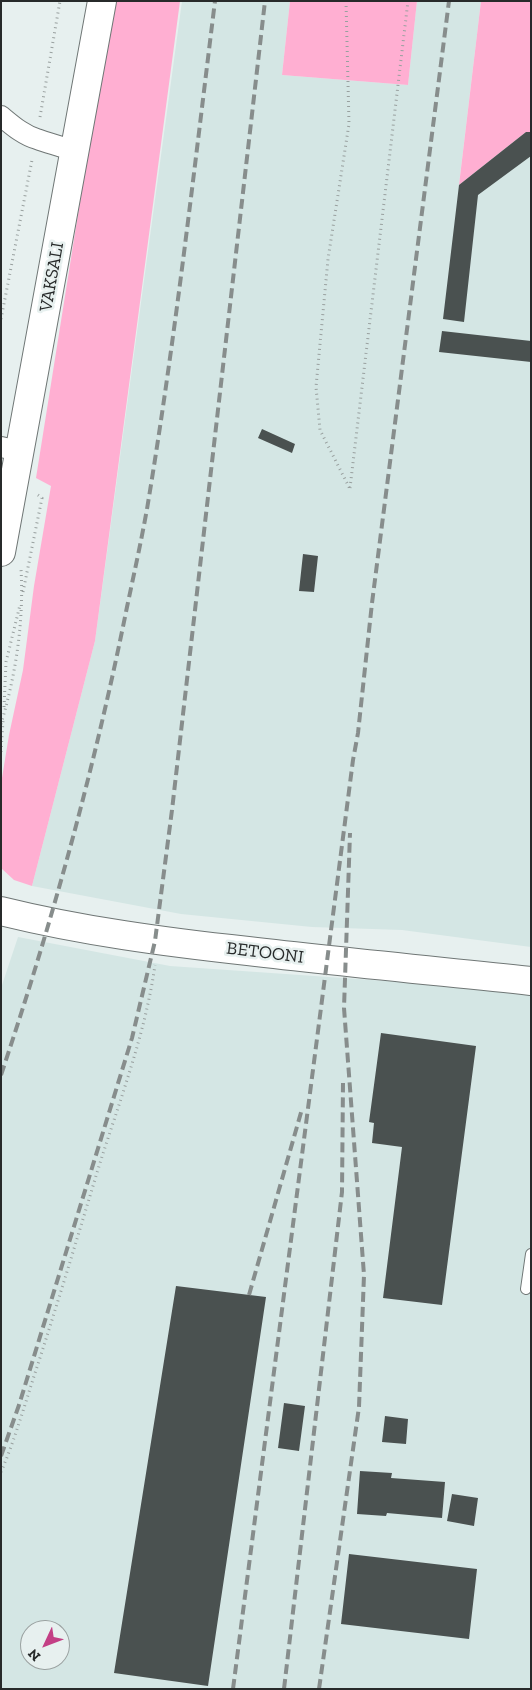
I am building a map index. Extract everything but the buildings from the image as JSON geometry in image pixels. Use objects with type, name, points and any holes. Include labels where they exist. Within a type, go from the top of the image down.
[{"type":"street","name":"VAKSALI","points":[[1,552],[12,488],[10,449],[74,152],[102,1]]},
{"type":"street","points":[[1,116],[17,129],[36,139],[60,145],[74,152]]},
{"type":"street","name":"BETOONI","points":[[1,911],[50,923],[155,941],[531,981]]},
{"type":"lane","points":[[526,1289],[531,1254]]},
{"type":"path","points":[[346,1],[349,124],[328,259],[316,386],[320,430],[350,489],[408,1]]},
{"type":"path","points":[[1,752],[6,662],[27,574],[42,498],[37,494],[12,488]]},
{"type":"path","points":[[1,1472],[16,1432],[116,1115],[143,1022],[156,961]]},
{"type":"shaded area","points":[[112,1],[180,1],[95,641],[32,886],[14,880],[1,868],[1,784],[23,670],[34,586],[51,486],[36,478]]},
{"type":"shaded area","points":[[182,1],[290,1],[282,75],[408,85],[417,1],[481,1],[459,184],[526,132],[531,132],[531,947],[402,930],[312,927],[181,914],[32,886],[95,641]]},
{"type":"shaded area","points":[[290,1],[417,1],[408,85],[282,75]]},
{"type":"shaded area","points":[[481,1],[531,1],[531,132],[526,132],[459,185]]},
{"type":"shaded area","points":[[18,937],[170,966],[531,991],[531,1689],[1,1689],[1,988]]},
{"type":"railway","points":[[1,1075],[38,959],[87,784],[115,666],[147,509],[175,319],[215,1]]},
{"type":"railway","points":[[1,1456],[19,1405],[132,1038],[155,941],[172,810],[265,1]]},
{"type":"railway","points":[[233,1689],[358,733],[372,603],[449,1]]},
{"type":"railway","points":[[319,1689],[359,1407],[364,1275],[344,1008],[350,833]]},
{"type":"railway","points":[[284,1689],[342,1192],[343,1083]]},
{"type":"railway","points":[[249,1295],[302,1109]]}]
